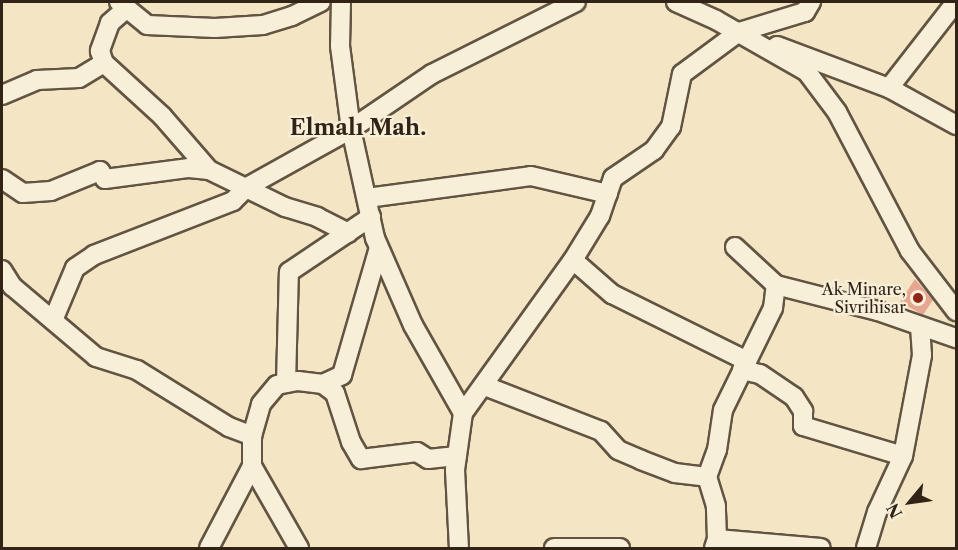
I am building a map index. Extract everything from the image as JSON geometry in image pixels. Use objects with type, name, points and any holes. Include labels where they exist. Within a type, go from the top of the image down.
[{"type":"street","points":[[209,170],[162,116],[104,63],[100,51],[110,23],[123,5],[147,25],[215,28],[263,25],[292,16],[321,2]]},
{"type":"street","points":[[341,2],[340,46],[351,129],[379,248],[412,325],[463,413]]},
{"type":"street","points":[[54,318],[75,268],[111,246],[232,201],[248,187],[351,129],[432,74],[576,2]]},
{"type":"street","points":[[676,2],[693,6],[807,72],[837,112],[910,251],[957,310]]},
{"type":"street","points":[[457,548],[457,456],[463,413],[573,260],[600,216],[613,178],[654,150],[671,127],[682,74],[739,32],[805,12],[812,2]]},
{"type":"street","points":[[890,88],[956,2]]},
{"type":"street","points":[[739,32],[890,88],[957,125]]},
{"type":"street","points":[[2,95],[37,80],[79,78],[104,63]]},
{"type":"street","points":[[2,179],[23,193],[51,191],[83,175],[100,171],[105,179],[189,168],[209,170],[285,207],[317,217],[348,233]]},
{"type":"street","points":[[367,198],[531,176],[608,194]]},
{"type":"street","points":[[286,383],[289,272],[371,217]]},
{"type":"street","points":[[735,247],[776,285],[957,338]]},
{"type":"street","points":[[209,549],[252,466],[252,436],[261,404],[277,385],[286,383],[323,384],[342,375],[379,248]]},
{"type":"street","points":[[573,260],[612,294],[745,365],[794,397],[803,411],[803,426],[903,456]]},
{"type":"street","points":[[2,270],[12,286],[54,318],[96,357],[137,370],[229,427],[252,436]]},
{"type":"street","points":[[776,285],[773,308],[723,410],[717,450],[707,477],[716,506],[715,544],[821,549]]},
{"type":"street","points":[[866,549],[877,512],[903,456],[922,355],[920,326]]},
{"type":"street","points":[[323,384],[335,393],[351,442],[361,459],[417,452],[428,459],[457,456]]},
{"type":"street","points":[[484,386],[601,431],[618,450],[641,460],[675,473],[707,477]]},
{"type":"street","points":[[252,466],[299,549]]},
{"type":"street","points":[[554,549],[620,549]]},
{"type":"building","name":"Ak Minare, Sivrihisar","points":[[915,279],[933,300],[923,315],[900,302]]},
{"type":"place","name":"Ak Minare, Sivrihisar","points":[[918,298]]},
{"type":"district","name":"Elmalı Mah.","points":[[358,128]]}]
